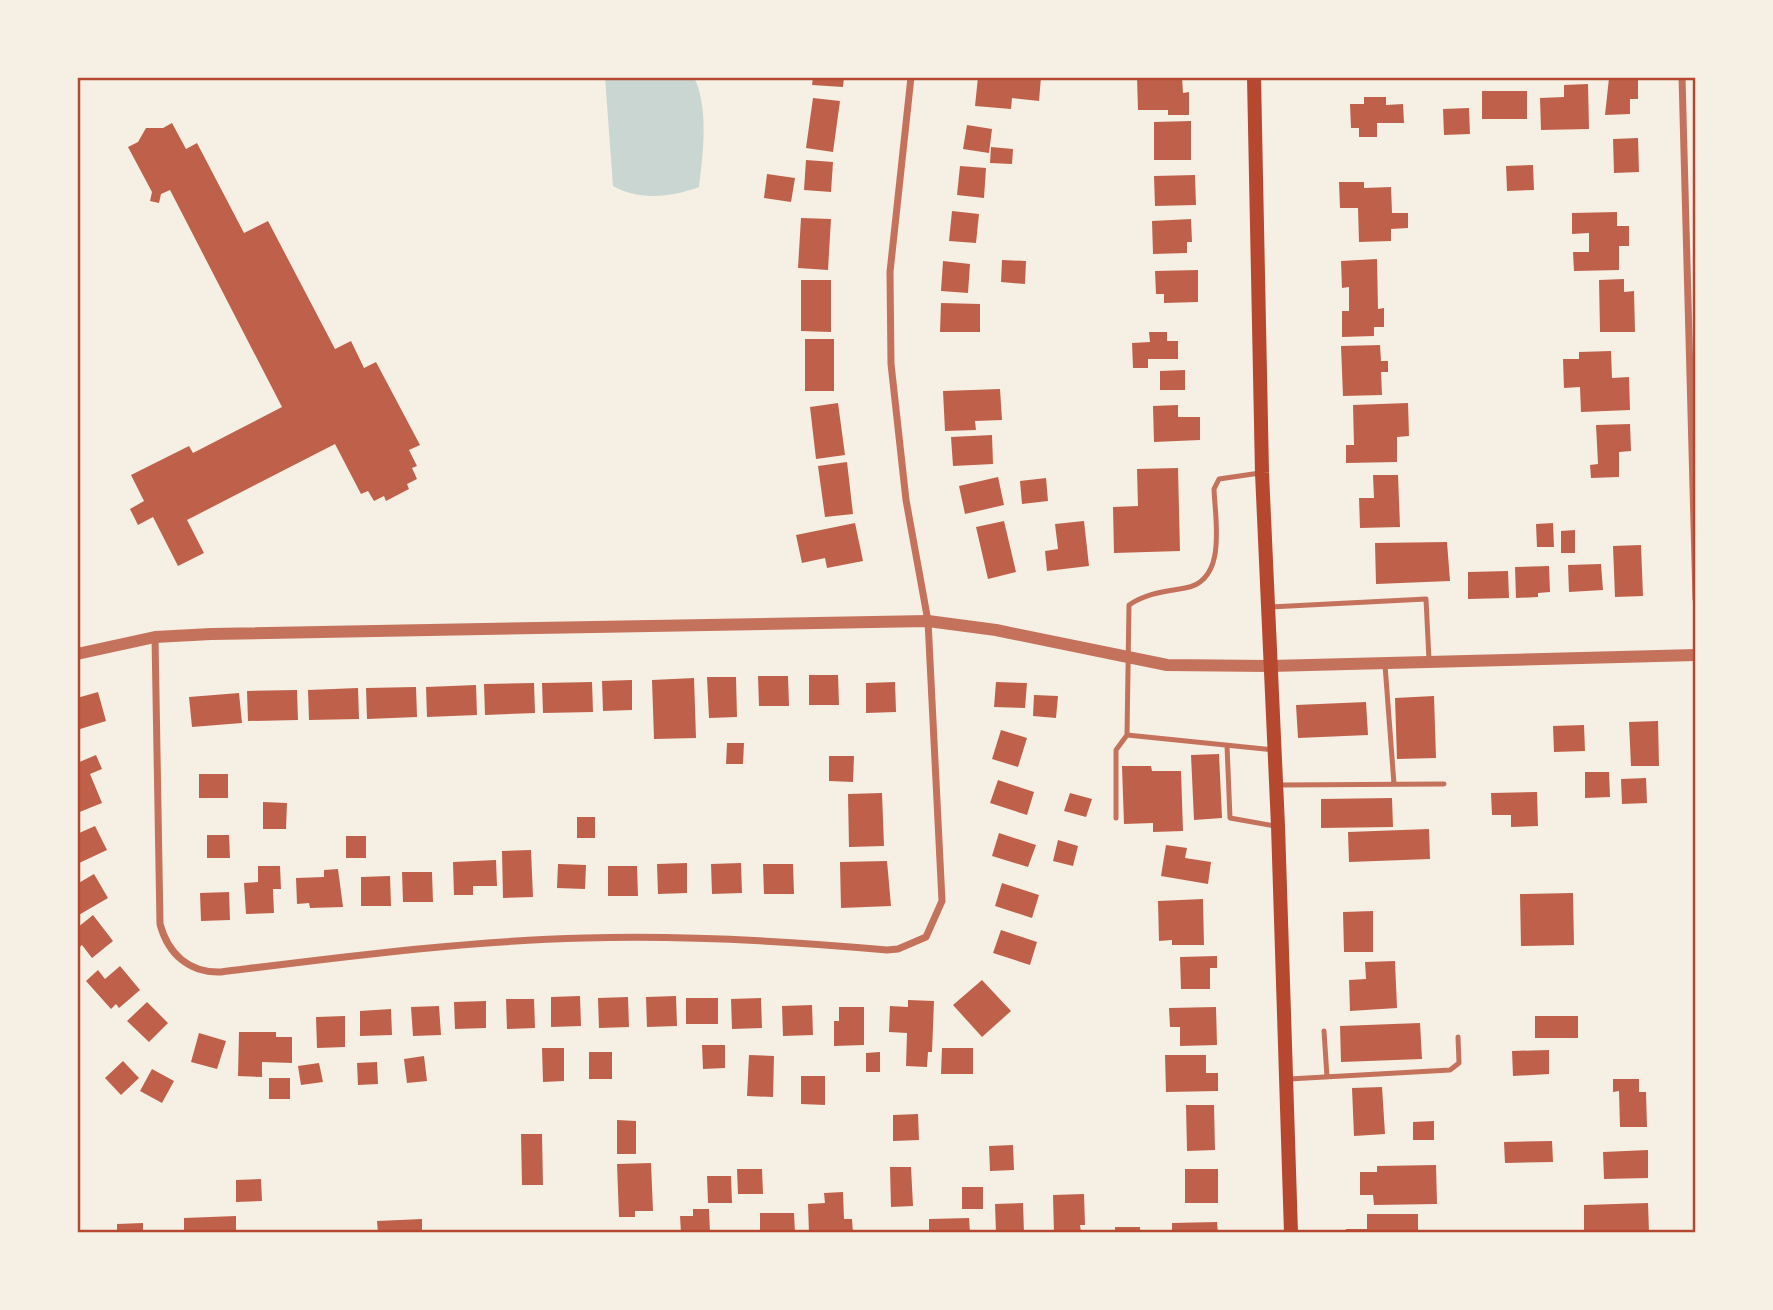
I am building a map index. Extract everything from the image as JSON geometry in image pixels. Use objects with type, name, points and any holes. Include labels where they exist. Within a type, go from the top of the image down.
[{"type":"main road","points":[[1254,77],[1262,473],[1278,826],[1291,1233]]},
{"type":"street","points":[[155,638],[160,923],[177,958],[207,972],[401,949],[517,941],[682,937],[887,950],[898,949],[926,937],[942,901],[928,621],[906,500],[890,352],[890,272],[911,77]]},
{"type":"street","points":[[1682,77],[1696,599]]},
{"type":"street","points":[[1686,268],[1696,267]]},
{"type":"street","points":[[77,654],[155,638],[224,633],[928,621],[996,631],[1167,665],[1385,664],[1696,655]]},
{"type":"lane","points":[[1116,818],[1116,750],[1127,734],[1126,658],[1129,606],[1156,592],[1189,588],[1202,580],[1216,555],[1214,489],[1219,479],[1262,473]]},
{"type":"lane","points":[[1267,608],[1426,599],[1429,663]]},
{"type":"lane","points":[[1385,664],[1394,784]]},
{"type":"lane","points":[[1127,734],[1274,750]]},
{"type":"lane","points":[[1227,745],[1230,818],[1278,826]]},
{"type":"lane","points":[[1276,785],[1444,784]]},
{"type":"lane","points":[[1324,1031],[1327,1077]]},
{"type":"lane","points":[[1286,1079],[1450,1070],[1459,1063],[1458,1037]]},
{"type":"shaded area","points":[[605,77],[694,77],[703,117],[699,187],[678,193],[645,196],[613,186]]},
{"type":"building","points":[[813,77],[844,77],[843,87],[812,85]]},
{"type":"building","points":[[978,77],[1041,77],[1039,101],[1012,98],[1011,109],[975,106]]},
{"type":"building","points":[[1137,77],[1182,77],[1183,93],[1189,92],[1189,115],[1168,115],[1168,110],[1138,110]]},
{"type":"building","points":[[1638,77],[1638,99],[1630,99],[1630,114],[1605,115],[1609,78]]},
{"type":"building","points":[[1588,84],[1589,129],[1541,130],[1540,98],[1564,97],[1564,85]]},
{"type":"building","points":[[1482,91],[1527,91],[1527,119],[1482,119]]},
{"type":"building","points":[[1364,97],[1386,97],[1386,105],[1403,104],[1404,123],[1377,123],[1377,137],[1359,137],[1359,128],[1351,128],[1350,104],[1364,104]]},
{"type":"building","points":[[813,98],[840,101],[833,152],[806,148]]},
{"type":"building","points":[[1469,108],[1470,134],[1444,135],[1443,109]]},
{"type":"building","points":[[1191,121],[1191,160],[1154,160],[1154,122]]},
{"type":"building","points":[[172,123],[186,149],[197,143],[244,233],[268,221],[335,349],[351,341],[364,368],[376,362],[420,445],[409,450],[417,466],[412,468],[417,479],[407,484],[409,489],[386,501],[384,496],[374,501],[368,491],[361,494],[335,444],[187,520],[204,553],[178,566],[153,517],[138,525],[130,509],[144,501],[131,475],[189,446],[193,453],[282,407],[170,190],[161,194],[159,203],[150,201],[152,192],[128,147],[138,142],[146,128],[163,128]]},
{"type":"building","points":[[967,125],[992,129],[989,153],[963,149]]},
{"type":"building","points":[[1638,138],[1639,172],[1614,173],[1613,139]]},
{"type":"building","points":[[991,147],[1013,149],[1012,164],[990,163]]},
{"type":"building","points":[[806,160],[833,162],[831,192],[804,190]]},
{"type":"building","points":[[1533,165],[1534,190],[1507,191],[1506,166]]},
{"type":"building","points":[[960,166],[986,168],[984,198],[957,195]]},
{"type":"building","points":[[767,174],[795,178],[791,202],[764,198]]},
{"type":"building","points":[[1195,175],[1196,205],[1155,206],[1154,176]]},
{"type":"building","points":[[1339,182],[1364,182],[1364,188],[1391,187],[1392,213],[1408,213],[1408,228],[1391,229],[1391,241],[1359,242],[1358,208],[1340,208]]},
{"type":"building","points":[[952,211],[979,214],[976,243],[949,241]]},
{"type":"building","points":[[1617,212],[1617,226],[1629,226],[1629,246],[1619,246],[1619,270],[1574,271],[1573,252],[1589,252],[1589,233],[1572,234],[1572,213]]},
{"type":"building","points":[[801,218],[831,219],[828,270],[798,268]]},
{"type":"building","points":[[1191,219],[1192,242],[1187,242],[1187,253],[1153,254],[1152,221]]},
{"type":"building","points":[[1377,259],[1378,309],[1384,308],[1384,327],[1374,327],[1374,336],[1342,337],[1342,311],[1349,311],[1349,287],[1342,288],[1341,261]]},
{"type":"building","points":[[1002,260],[1026,261],[1025,284],[1001,282]]},
{"type":"building","points":[[943,261],[970,264],[968,293],[941,291]]},
{"type":"building","points":[[1198,270],[1198,302],[1164,303],[1164,294],[1156,294],[1155,271]]},
{"type":"building","points":[[1624,279],[1624,292],[1634,291],[1635,332],[1600,332],[1599,280]]},
{"type":"building","points":[[801,280],[831,280],[831,332],[801,331]]},
{"type":"building","points":[[941,303],[980,304],[980,332],[940,332]]},
{"type":"building","points":[[1149,332],[1167,332],[1167,341],[1178,341],[1178,359],[1148,359],[1148,368],[1133,368],[1132,343],[1150,342]]},
{"type":"building","points":[[805,339],[834,339],[834,391],[805,391]]},
{"type":"building","points":[[1380,345],[1381,361],[1388,361],[1388,372],[1381,372],[1382,395],[1343,396],[1341,346]]},
{"type":"building","points":[[1611,351],[1612,378],[1629,377],[1630,410],[1581,412],[1580,387],[1564,388],[1563,359],[1579,359],[1579,352]]},
{"type":"building","points":[[1185,370],[1185,390],[1160,390],[1160,371]]},
{"type":"building","points":[[1000,389],[1002,420],[975,421],[976,430],[945,431],[943,391]]},
{"type":"building","points":[[838,403],[845,455],[816,459],[810,407]]},
{"type":"building","points":[[1408,403],[1409,436],[1397,437],[1397,462],[1346,463],[1346,445],[1354,445],[1353,405]]},
{"type":"building","points":[[1178,405],[1178,417],[1200,417],[1200,440],[1154,442],[1153,406]]},
{"type":"building","points":[[1630,424],[1631,451],[1619,452],[1619,477],[1591,478],[1590,465],[1598,464],[1596,425]]},
{"type":"building","points":[[992,435],[993,464],[953,466],[951,437]]},
{"type":"building","points":[[847,462],[853,514],[825,517],[818,466]]},
{"type":"building","points":[[1178,468],[1180,551],[1114,553],[1113,507],[1138,506],[1137,469]]},
{"type":"building","points":[[1373,475],[1398,475],[1400,527],[1360,528],[1359,498],[1374,498]]},
{"type":"building","points":[[998,477],[1004,505],[965,514],[959,486]]},
{"type":"building","points":[[1046,478],[1048,501],[1022,504],[1020,481]]},
{"type":"building","points":[[1004,521],[1016,572],[988,579],[976,527]]},
{"type":"building","points":[[1084,521],[1089,566],[1047,571],[1045,551],[1058,549],[1055,524]]},
{"type":"building","points":[[855,523],[863,561],[827,568],[825,558],[802,563],[796,535]]},
{"type":"building","points":[[1553,523],[1554,547],[1537,547],[1536,524]]},
{"type":"building","points":[[1575,530],[1575,553],[1561,553],[1561,531]]},
{"type":"building","points":[[1447,542],[1450,581],[1376,584],[1375,543]]},
{"type":"building","points":[[1641,545],[1643,596],[1615,597],[1613,546]]},
{"type":"building","points":[[1601,564],[1603,590],[1569,592],[1568,565]]},
{"type":"building","points":[[1549,566],[1550,592],[1538,593],[1538,597],[1516,598],[1515,567]]},
{"type":"building","points":[[1508,571],[1509,598],[1468,599],[1468,572]]},
{"type":"building","points":[[809,675],[838,675],[839,705],[809,705]]},
{"type":"building","points":[[758,676],[788,676],[789,706],[759,706]]},
{"type":"building","points":[[707,677],[736,677],[737,717],[709,718]]},
{"type":"building","points":[[694,678],[696,738],[654,739],[652,680]]},
{"type":"building","points":[[632,680],[632,710],[603,711],[602,681]]},
{"type":"building","points":[[592,682],[593,712],[543,713],[542,683]]},
{"type":"building","points":[[895,682],[896,712],[866,713],[866,683]]},
{"type":"building","points":[[996,682],[1027,683],[1025,708],[994,707]]},
{"type":"building","points":[[534,683],[535,713],[485,715],[484,684]]},
{"type":"building","points":[[476,685],[477,715],[427,717],[426,687]]},
{"type":"building","points":[[416,687],[417,717],[367,719],[366,688]]},
{"type":"building","points":[[358,688],[359,719],[309,720],[308,690]]},
{"type":"building","points":[[297,690],[298,720],[248,721],[247,691]]},
{"type":"building","points":[[98,692],[106,721],[77,730],[77,698]]},
{"type":"building","points":[[239,693],[242,723],[192,727],[189,697]]},
{"type":"building","points":[[1034,695],[1058,696],[1056,718],[1033,716]]},
{"type":"building","points":[[1434,696],[1436,758],[1397,759],[1395,698]]},
{"type":"building","points":[[1366,702],[1368,735],[1298,738],[1296,705]]},
{"type":"building","points":[[1658,721],[1659,766],[1631,766],[1629,722]]},
{"type":"building","points":[[1584,725],[1585,751],[1554,752],[1553,726]]},
{"type":"building","points":[[1001,730],[1027,738],[1018,767],[992,759]]},
{"type":"building","points":[[727,743],[744,743],[743,764],[726,764]]},
{"type":"building","points":[[1219,754],[1222,818],[1194,820],[1191,755]]},
{"type":"building","points":[[96,755],[102,769],[90,774],[102,803],[77,813],[77,763]]},
{"type":"building","points":[[829,756],[854,756],[853,782],[829,781]]},
{"type":"building","points":[[1122,766],[1151,766],[1152,771],[1181,771],[1183,831],[1153,832],[1153,823],[1124,824]]},
{"type":"building","points":[[1585,772],[1609,772],[1610,797],[1585,798]]},
{"type":"building","points":[[199,774],[228,774],[228,798],[199,798]]},
{"type":"building","points":[[1646,778],[1647,803],[1622,804],[1621,779]]},
{"type":"building","points":[[998,780],[1034,792],[1027,815],[990,803]]},
{"type":"building","points":[[1537,792],[1538,826],[1511,827],[1511,815],[1492,815],[1491,793]]},
{"type":"building","points":[[882,793],[884,846],[849,847],[848,794]]},
{"type":"building","points":[[1070,793],[1092,799],[1086,817],[1064,811]]},
{"type":"building","points":[[1392,798],[1393,827],[1321,828],[1321,799]]},
{"type":"building","points":[[263,802],[287,803],[286,829],[263,829]]},
{"type":"building","points":[[577,817],[595,817],[595,838],[577,838]]},
{"type":"building","points":[[95,826],[107,850],[77,864],[77,834]]},
{"type":"building","points":[[1429,829],[1430,859],[1349,862],[1348,832]]},
{"type":"building","points":[[999,833],[1036,845],[1028,867],[992,856]]},
{"type":"building","points":[[207,835],[229,835],[230,858],[207,858]]},
{"type":"building","points":[[346,836],[366,836],[366,858],[346,858]]},
{"type":"building","points":[[1058,840],[1078,846],[1073,866],[1053,861]]},
{"type":"building","points":[[1166,845],[1187,848],[1185,858],[1211,862],[1208,884],[1161,876]]},
{"type":"building","points":[[531,850],[533,897],[503,898],[502,851]]},
{"type":"building","points":[[496,860],[497,886],[473,886],[473,895],[454,895],[453,862]]},
{"type":"building","points":[[887,861],[891,906],[841,908],[840,862]]},
{"type":"building","points":[[687,863],[687,893],[658,894],[657,864]]},
{"type":"building","points":[[741,863],[742,893],[712,894],[711,864]]},
{"type":"building","points":[[558,864],[586,865],[585,889],[557,888]]},
{"type":"building","points":[[763,864],[793,864],[794,894],[764,894]]},
{"type":"building","points":[[258,866],[280,866],[281,889],[273,889],[274,913],[246,914],[244,883],[258,882]]},
{"type":"building","points":[[608,866],[637,866],[638,896],[608,896]]},
{"type":"building","points":[[338,869],[343,907],[310,908],[309,903],[297,904],[296,878],[324,877],[324,870]]},
{"type":"building","points":[[402,872],[432,872],[433,902],[403,902]]},
{"type":"building","points":[[94,874],[108,898],[77,916],[77,884]]},
{"type":"building","points":[[390,876],[391,906],[361,906],[361,877]]},
{"type":"building","points":[[1002,883],[1039,895],[1032,918],[995,906]]},
{"type":"building","points":[[229,892],[230,920],[201,921],[200,893]]},
{"type":"building","points":[[1573,893],[1574,945],[1521,946],[1520,894]]},
{"type":"building","points":[[1203,899],[1204,945],[1172,945],[1172,940],[1159,941],[1158,901]]},
{"type":"building","points":[[1373,911],[1373,952],[1344,952],[1343,912]]},
{"type":"building","points":[[93,915],[113,941],[92,958],[82,945],[77,949],[77,928]]},
{"type":"building","points":[[1001,930],[1037,942],[1030,965],[993,953]]},
{"type":"building","points":[[1217,956],[1217,968],[1210,968],[1210,989],[1181,989],[1180,957]]},
{"type":"building","points":[[1395,961],[1397,1008],[1350,1011],[1349,980],[1366,979],[1365,962]]},
{"type":"building","points":[[120,966],[140,990],[119,1008],[116,1004],[111,1009],[86,981],[98,970],[105,979]]},
{"type":"building","points":[[982,980],[1011,1011],[982,1037],[953,1005]]},
{"type":"building","points":[[580,996],[581,1026],[551,1027],[551,997]]},
{"type":"building","points":[[676,996],[677,1026],[647,1027],[646,997]]},
{"type":"building","points":[[628,997],[629,1027],[599,1028],[598,998]]},
{"type":"building","points":[[686,998],[718,998],[718,1024],[686,1024]]},
{"type":"building","points":[[761,998],[762,1028],[732,1029],[731,999]]},
{"type":"building","points":[[506,999],[534,999],[535,1028],[507,1029]]},
{"type":"building","points":[[908,1000],[934,1001],[932,1052],[928,1052],[927,1067],[906,1066],[907,1033],[889,1032],[890,1006],[908,1007]]},
{"type":"building","points":[[486,1001],[486,1028],[455,1029],[454,1002]]},
{"type":"building","points":[[147,1002],[168,1023],[149,1042],[127,1021]]},
{"type":"building","points":[[812,1005],[813,1035],[783,1036],[782,1006]]},
{"type":"building","points":[[439,1006],[441,1035],[413,1036],[411,1007]]},
{"type":"building","points":[[839,1007],[864,1007],[864,1045],[834,1046],[834,1021],[839,1021]]},
{"type":"building","points":[[1216,1007],[1217,1045],[1180,1046],[1180,1027],[1170,1027],[1169,1008]]},
{"type":"building","points":[[391,1009],[392,1035],[360,1036],[360,1011]]},
{"type":"building","points":[[345,1016],[345,1047],[317,1048],[316,1017]]},
{"type":"building","points":[[1535,1016],[1578,1016],[1578,1038],[1535,1038]]},
{"type":"building","points":[[1420,1023],[1422,1059],[1341,1062],[1340,1026]]},
{"type":"building","points":[[239,1032],[276,1032],[276,1037],[292,1037],[292,1063],[262,1062],[262,1077],[238,1076]]},
{"type":"building","points":[[199,1033],[226,1041],[217,1069],[191,1062]]},
{"type":"building","points":[[702,1045],[725,1045],[725,1068],[703,1069]]},
{"type":"building","points":[[542,1048],[564,1048],[564,1081],[543,1082]]},
{"type":"building","points":[[942,1048],[973,1048],[973,1074],[941,1074]]},
{"type":"building","points":[[1549,1050],[1549,1074],[1513,1076],[1512,1051]]},
{"type":"building","points":[[589,1052],[612,1052],[612,1079],[589,1079]]},
{"type":"building","points":[[880,1052],[880,1072],[866,1072],[866,1053]]},
{"type":"building","points":[[749,1055],[774,1056],[773,1097],[747,1096]]},
{"type":"building","points":[[1165,1055],[1206,1055],[1206,1073],[1218,1073],[1218,1091],[1166,1092]]},
{"type":"building","points":[[424,1056],[427,1081],[407,1083],[404,1059]]},
{"type":"building","points":[[123,1061],[139,1078],[121,1095],[105,1078]]},
{"type":"building","points":[[377,1062],[378,1084],[358,1085],[357,1063]]},
{"type":"building","points":[[319,1063],[323,1082],[301,1085],[298,1066]]},
{"type":"building","points":[[152,1069],[174,1081],[162,1103],[140,1091]]},
{"type":"building","points":[[801,1076],[825,1076],[825,1105],[801,1104]]},
{"type":"building","points":[[269,1078],[290,1078],[290,1099],[269,1099]]},
{"type":"building","points":[[1613,1079],[1639,1079],[1639,1092],[1646,1092],[1647,1127],[1620,1127],[1619,1091],[1613,1092]]},
{"type":"building","points":[[1382,1087],[1385,1134],[1354,1136],[1352,1088]]},
{"type":"building","points":[[1186,1105],[1214,1105],[1215,1150],[1187,1151]]},
{"type":"building","points":[[918,1114],[919,1140],[893,1141],[893,1115]]},
{"type":"building","points":[[617,1120],[636,1121],[636,1154],[617,1154]]},
{"type":"building","points":[[1434,1121],[1434,1140],[1413,1140],[1413,1122]]},
{"type":"building","points":[[521,1134],[542,1134],[543,1185],[522,1185]]},
{"type":"building","points":[[1552,1141],[1553,1162],[1505,1163],[1504,1142]]},
{"type":"building","points":[[1013,1145],[1014,1170],[990,1171],[989,1146]]},
{"type":"building","points":[[1648,1150],[1648,1178],[1604,1179],[1603,1152]]},
{"type":"building","points":[[651,1163],[653,1211],[635,1211],[635,1217],[619,1217],[617,1164]]},
{"type":"building","points":[[1436,1165],[1437,1204],[1374,1205],[1373,1195],[1360,1195],[1360,1172],[1377,1172],[1377,1166]]},
{"type":"building","points":[[890,1167],[911,1167],[913,1206],[891,1207]]},
{"type":"building","points":[[737,1169],[762,1169],[763,1194],[738,1194]]},
{"type":"building","points":[[1185,1169],[1218,1169],[1218,1203],[1185,1203]]},
{"type":"building","points":[[707,1176],[731,1176],[732,1203],[708,1203]]},
{"type":"building","points":[[261,1179],[262,1201],[236,1202],[236,1180]]},
{"type":"building","points":[[962,1187],[983,1187],[983,1209],[962,1209]]},
{"type":"building","points":[[843,1192],[844,1219],[852,1219],[853,1233],[809,1233],[808,1204],[825,1203],[824,1193]]},
{"type":"building","points":[[1084,1194],[1085,1225],[1080,1225],[1081,1233],[1054,1233],[1053,1195]]},
{"type":"building","points":[[1023,1203],[1024,1233],[996,1233],[995,1204]]},
{"type":"building","points":[[1648,1203],[1649,1233],[1584,1233],[1584,1205]]},
{"type":"building","points":[[693,1209],[709,1209],[710,1233],[681,1233],[680,1216],[693,1216]]},
{"type":"building","points":[[760,1213],[794,1213],[795,1233],[760,1233]]},
{"type":"building","points":[[1367,1214],[1418,1214],[1418,1233],[1346,1233],[1346,1229],[1367,1229]]},
{"type":"building","points":[[236,1216],[236,1233],[184,1233],[184,1218]]},
{"type":"building","points":[[969,1218],[970,1233],[929,1233],[929,1219]]},
{"type":"building","points":[[422,1219],[422,1233],[378,1233],[377,1221]]},
{"type":"building","points":[[1217,1222],[1218,1233],[1172,1233],[1172,1223]]},
{"type":"building","points":[[143,1223],[143,1233],[117,1233],[117,1224]]},
{"type":"building","points":[[1115,1227],[1140,1227],[1140,1233],[1115,1233]]}]
